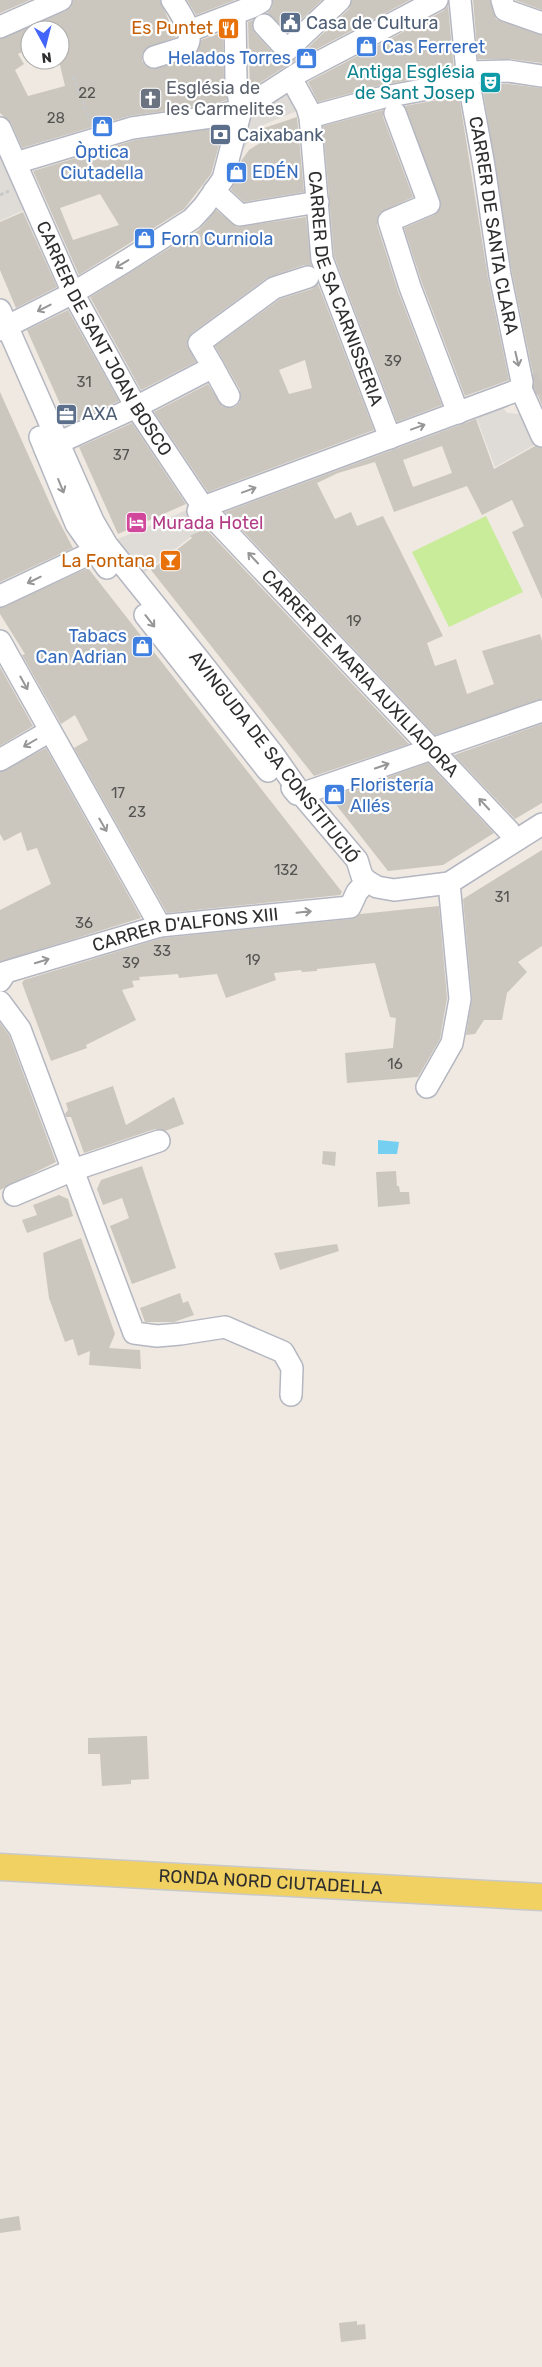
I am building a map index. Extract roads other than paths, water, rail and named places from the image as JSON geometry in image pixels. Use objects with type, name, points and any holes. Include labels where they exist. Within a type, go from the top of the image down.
[{"type":"main road","name":"RONDA NORD CIUTADELLA","points":[[0,1867],[542,1897]]},
{"type":"street","points":[[0,27],[61,0]]},
{"type":"street","points":[[154,57],[186,47],[189,43],[189,31],[172,0]]},
{"type":"street","points":[[293,64],[340,0]]},
{"type":"street","points":[[18,162],[132,128],[237,109],[293,64],[437,0]]},
{"type":"street","name":"CARRER DE SANTA CLARA","points":[[460,0],[468,76],[484,166],[500,275],[522,382],[521,389],[542,436]]},
{"type":"street","points":[[502,0],[505,10],[542,23]]},
{"type":"street","points":[[189,31],[254,13]]},
{"type":"street","points":[[254,13],[293,64],[309,112],[389,103],[468,76],[508,71],[542,76]]},
{"type":"street","points":[[2,328],[73,293],[192,219],[204,206],[219,182],[230,156],[254,13]]},
{"type":"street","points":[[389,103],[429,204],[389,221],[410,287],[458,413]]},
{"type":"street","name":"CARRER DE SA CARNISSERIA","points":[[309,112],[322,259],[319,274],[390,438]]},
{"type":"street","name":"CARRER DE SANT JOAN BOSCO","points":[[0,128],[18,162],[73,293],[136,407],[200,509]]},
{"type":"street","points":[[219,182],[240,215],[318,202]]},
{"type":"street","points":[[229,396],[199,343],[274,288],[319,274]]},
{"type":"street","name":"AVINGUDA DE SA CONSTITUCIÓ","points":[[2,328],[52,446],[76,524],[105,546],[207,670],[301,794],[357,860],[364,879]]},
{"type":"street","points":[[52,446],[136,407],[213,367]]},
{"type":"street","points":[[200,509],[521,389]]},
{"type":"street","name":"CARRER DE MARIA AUXILIADORA","points":[[200,509],[432,748],[509,831],[514,842]]},
{"type":"street","points":[[0,596],[105,546]]},
{"type":"street","name":"AVINGUDA DE SA CONSTITUCIÓ","points":[[105,546],[264,766],[347,871],[364,879]]},
{"type":"street","points":[[0,641],[160,926]]},
{"type":"street","points":[[264,766],[278,768],[296,794],[301,794],[542,711]]},
{"type":"street","points":[[0,760],[50,731]]},
{"type":"street","points":[[364,879],[377,887],[394,890],[449,883],[542,824]]},
{"type":"street","name":"CARRER D'ALFONS XIII","points":[[0,981],[6,972],[160,926],[350,906],[364,879]]},
{"type":"street","points":[[427,1087],[452,1043],[460,999],[449,883]]},
{"type":"street","points":[[2,1012],[20,1029],[134,1333],[157,1336],[225,1328],[284,1352],[292,1368],[290,1395]]},
{"type":"street","points":[[14,1195],[73,1170],[159,1141]]},
{"type":"water","points":[[378,1140],[399,1142],[397,1154],[378,1154]]},
{"type":"tunnel","points":[[521,389],[542,382]]},
{"type":"place","name":"Casa de Cultura","points":[[290,23]]},
{"type":"place","name":"Es Puntet","points":[[229,28]]},
{"type":"place","name":"Cas Ferreret","points":[[366,47]]},
{"type":"place","name":"Helados Torres","points":[[307,58]]},
{"type":"place","name":"Antiga Església de Sant Josep","points":[[491,82]]},
{"type":"place","name":"Església de les Carmelites","points":[[150,98]]},
{"type":"place","name":"Òptica Ciutadella","points":[[102,127]]},
{"type":"place","name":"Caixabank","points":[[221,135]]},
{"type":"place","name":"EDÉN","points":[[236,172]]},
{"type":"place","name":"Forn Curniola","points":[[145,239]]},
{"type":"place","name":"AXA","points":[[66,414]]},
{"type":"place","name":"Murada Hotel","points":[[136,523]]},
{"type":"place","name":"La Fontana","points":[[171,561]]},
{"type":"place","name":"Tabacs Can Adrian","points":[[143,646]]},
{"type":"place","name":"Floristería Allés","points":[[334,795]]}]
